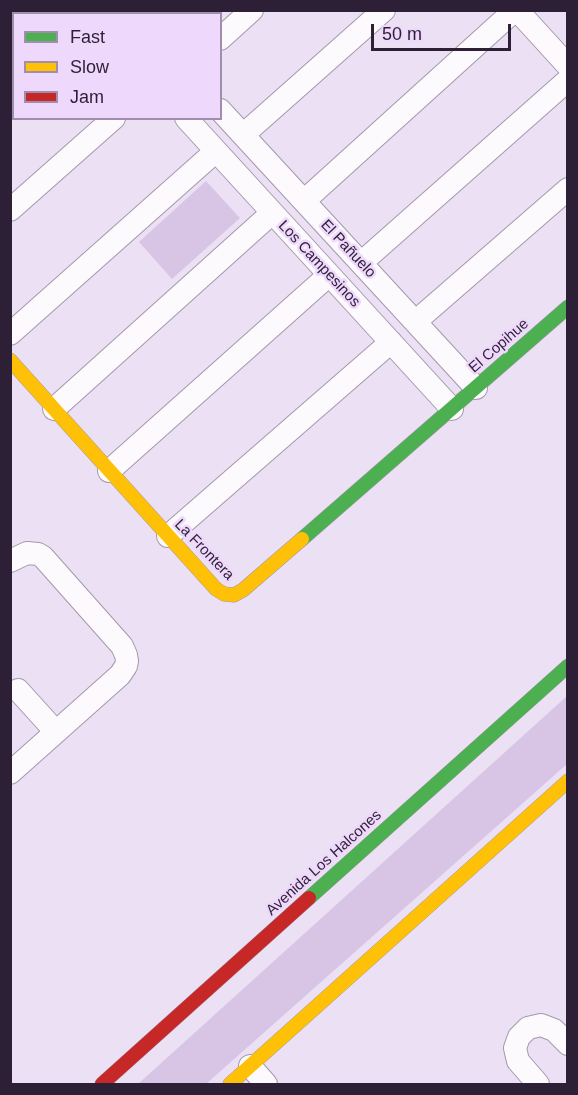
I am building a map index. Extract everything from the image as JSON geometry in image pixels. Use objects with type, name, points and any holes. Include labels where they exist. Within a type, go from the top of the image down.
[{"type":"street","points":[[222,37],[252,10]]},
{"type":"street","points":[[243,135],[384,10]]},
{"type":"street","points":[[304,201],[516,10],[567,66]]},
{"type":"street","points":[[361,263],[567,80]]},
{"type":"street","name":"El Pañuelo","points":[[222,112],[476,388]]},
{"type":"street","points":[[10,210],[112,120]]},
{"type":"street","name":"Los Campesinos","points":[[188,120],[452,409]]},
{"type":"street","points":[[10,334],[216,151]]},
{"type":"street","points":[[415,322],[567,189]]},
{"type":"street","points":[[54,409],[272,213]]},
{"type":"street","points":[[109,471],[329,275]]},
{"type":"street","name":"El Copihue","points":[[452,409],[567,307]]},
{"type":"street","points":[[168,536],[391,342]]},
{"type":"street","name":"La Frontera","points":[[10,360],[219,592],[228,595],[239,593],[452,409]]},
{"type":"street","points":[[10,561],[27,553],[43,557],[122,646],[126,655],[126,666],[120,675],[10,773]]},
{"type":"street","name":"Avenida Los Halcones","points":[[102,1084],[567,666]]},
{"type":"street","points":[[18,690],[56,732]]},
{"type":"street","points":[[230,1084],[567,781]]},
{"type":"street","points":[[538,1084],[518,1061],[516,1055],[516,1042],[523,1032],[535,1026],[548,1027],[567,1044]]},
{"type":"street","points":[[250,1066],[266,1084]]},
{"type":"shaded area","points":[[206,181],[240,218],[172,279],[139,242]]},
{"type":"shaded area","points":[[567,696],[567,764],[206,1084],[138,1084]]},
{"type":"traffic: fast","points":[[302,539],[568,307]]},
{"type":"traffic: fast","points":[[309,898],[568,666]]},
{"type":"traffic: slow","points":[[10,360],[216,589],[224,594],[234,595],[243,590],[302,539]]},
{"type":"traffic: slow","points":[[230,1084],[568,781]]},
{"type":"traffic: jam","points":[[102,1084],[309,898]]}]
